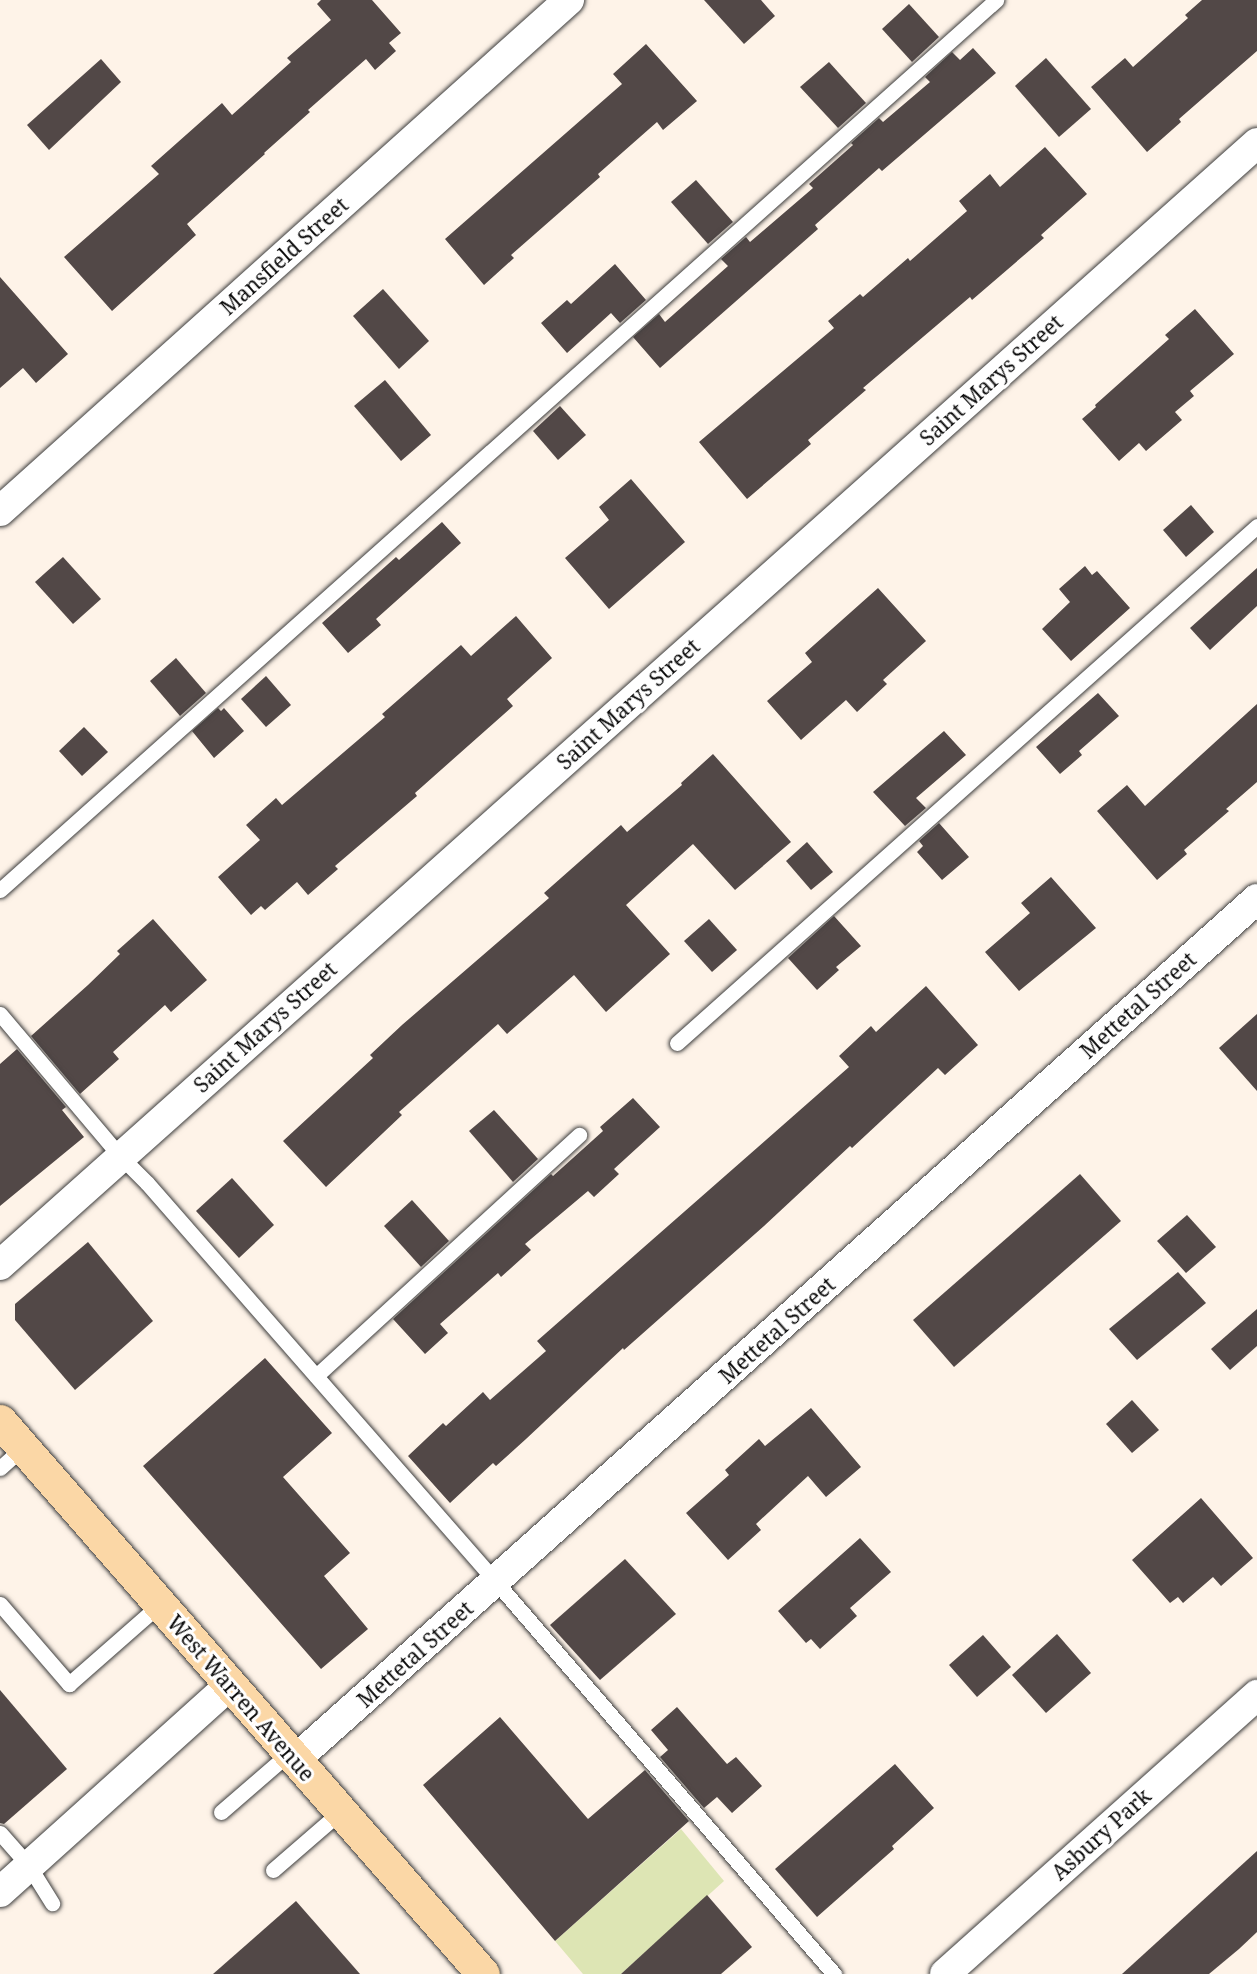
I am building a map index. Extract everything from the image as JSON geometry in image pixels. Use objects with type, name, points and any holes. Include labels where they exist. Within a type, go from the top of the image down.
[{"type":"main road","name":"West Warren Avenue","points":[[0,1421],[11,1457],[159,1605],[483,1974]]},
{"type":"street","name":"Mansfield Street","points":[[0,511],[569,0]]},
{"type":"street","name":"Saint Marys Street","points":[[0,1265],[1257,143]]},
{"type":"street","name":"Mettetal Street","points":[[292,1757],[496,1582],[1257,899]]},
{"type":"street","points":[[0,1892],[230,1686]]},
{"type":"street","name":"Asbury Park","points":[[945,1974],[1257,1695]]},
{"type":"lane","points":[[0,890],[996,0]]},
{"type":"lane","points":[[677,1043],[1257,526]]},
{"type":"lane","points":[[0,1014],[120,1156],[147,1183],[496,1582],[834,1974]]},
{"type":"lane","points":[[316,1376],[579,1135]]},
{"type":"lane","points":[[0,1604],[69,1684],[159,1605]]},
{"type":"lane","points":[[221,1812],[292,1757]]},
{"type":"lane","points":[[273,1870],[340,1812]]},
{"type":"lane","points":[[0,1833],[29,1866],[52,1903]]},
{"type":"green space","points":[[681,1829],[724,1881],[621,1974],[583,1974],[555,1941]]},
{"type":"building","points":[[321,0],[372,0],[401,33],[389,43],[396,51],[375,70],[366,59],[308,110],[310,112],[187,224],[196,235],[112,311],[64,257],[159,174],[151,166],[222,103],[232,115],[291,62],[287,58],[331,20],[317,4]]},
{"type":"building","points":[[704,0],[761,0],[775,16],[744,44]]},
{"type":"building","points":[[1202,0],[1257,0],[1257,51],[1179,119],[1181,122],[1147,152],[1091,87],[1125,58],[1133,67],[1188,18],[1185,15]]},
{"type":"building","points":[[909,4],[939,37],[912,62],[882,29]]},
{"type":"building","points":[[646,44],[697,101],[663,130],[657,122],[598,174],[600,177],[511,255],[514,258],[484,285],[445,239],[622,84],[613,74]]},
{"type":"building","points":[[973,48],[996,73],[882,171],[879,168],[815,225],[818,229],[660,368],[633,337],[659,314],[665,322],[728,266],[721,259],[746,237],[750,242],[813,188],[809,184],[853,145],[851,143],[879,118],[883,122],[930,82],[925,77],[952,52],[960,60]]},
{"type":"building","points":[[1046,58],[1091,109],[1059,137],[1015,86]]},
{"type":"building","points":[[101,59],[121,82],[49,150],[27,125]]},
{"type":"building","points":[[829,62],[866,103],[838,128],[800,87]]},
{"type":"building","points":[[1045,147],[1087,194],[1041,235],[1044,238],[863,388],[866,390],[808,440],[811,444],[747,499],[699,442],[834,328],[828,321],[860,294],[863,297],[908,258],[910,261],[967,211],[959,201],[990,174],[1000,187]]},
{"type":"building","points":[[696,180],[733,222],[708,244],[671,202]]},
{"type":"building","points":[[615,264],[646,300],[620,323],[611,313],[567,353],[541,323],[567,300],[571,304]]},
{"type":"building","points":[[0,277],[68,354],[36,383],[23,368],[0,388]]},
{"type":"building","points":[[383,289],[429,341],[399,369],[353,316]]},
{"type":"building","points":[[1195,309],[1234,354],[1190,391],[1194,396],[1175,412],[1182,420],[1146,451],[1139,443],[1119,461],[1082,419],[1169,339],[1165,335]]},
{"type":"building","points":[[385,380],[431,435],[401,461],[354,406]]},
{"type":"building","points":[[560,406],[586,435],[558,460],[533,431]]},
{"type":"building","points":[[631,479],[685,542],[609,609],[565,558],[609,520],[599,507]]},
{"type":"building","points":[[1191,505],[1214,532],[1186,557],[1163,530]]},
{"type":"building","points":[[442,522],[461,543],[376,619],[381,625],[348,653],[322,623],[396,557],[399,560]]},
{"type":"building","points":[[63,557],[101,599],[73,624],[35,582]]},
{"type":"building","points":[[1085,566],[1092,575],[1097,571],[1130,608],[1071,661],[1042,629],[1070,602],[1059,589]]},
{"type":"building","points":[[1257,568],[1257,606],[1210,650],[1190,628]]},
{"type":"building","points":[[878,588],[926,641],[883,680],[887,684],[857,712],[846,700],[801,740],[767,701],[812,662],[805,653]]},
{"type":"building","points":[[516,616],[552,658],[507,699],[513,706],[415,793],[417,796],[335,866],[338,869],[308,895],[297,882],[265,910],[261,906],[251,915],[218,877],[260,840],[246,825],[276,798],[282,805],[385,717],[382,714],[461,645],[471,656]]},
{"type":"building","points":[[176,658],[206,693],[180,716],[150,681]]},
{"type":"building","points":[[266,676],[291,705],[266,727],[241,699]]},
{"type":"building","points":[[1098,693],[1119,716],[1079,751],[1082,755],[1060,774],[1036,747]]},
{"type":"building","points":[[1257,704],[1257,782],[1226,809],[1229,811],[1184,850],[1187,854],[1157,880],[1097,811],[1127,785],[1145,806]]},
{"type":"building","points":[[218,708],[221,711],[224,708],[244,731],[214,758],[192,731]]},
{"type":"building","points":[[84,727],[108,752],[82,776],[59,751]]},
{"type":"building","points":[[944,731],[966,755],[916,798],[926,808],[905,826],[873,792]]},
{"type":"building","points":[[713,754],[791,842],[735,890],[693,844],[626,905],[670,954],[606,1012],[574,975],[507,1034],[498,1024],[399,1112],[402,1115],[326,1187],[283,1141],[373,1058],[370,1055],[402,1025],[549,898],[544,893],[621,825],[627,832],[682,785],[681,783]]},
{"type":"building","points":[[939,823],[969,857],[942,880],[917,852],[923,846],[919,841]]},
{"type":"building","points":[[807,842],[833,872],[811,890],[786,861]]},
{"type":"building","points":[[1051,877],[1096,928],[1019,991],[985,952],[1030,913],[1021,903]]},
{"type":"building","points":[[834,916],[861,946],[836,967],[839,970],[817,990],[788,958]]},
{"type":"building","points":[[153,919],[207,980],[171,1012],[165,1005],[113,1052],[119,1059],[80,1094],[31,1036],[88,985],[120,954],[117,951]]},
{"type":"building","points":[[709,919],[737,950],[712,972],[684,941]]},
{"type":"building","points":[[926,986],[978,1045],[945,1075],[938,1068],[852,1148],[850,1146],[764,1226],[624,1350],[623,1348],[496,1466],[493,1463],[450,1503],[408,1456],[443,1423],[446,1426],[483,1392],[490,1400],[546,1351],[537,1341],[849,1067],[839,1056],[871,1026],[876,1032]]},
{"type":"building","points":[[1257,1014],[1257,1091],[1219,1048]]},
{"type":"building","points":[[17,1049],[66,1107],[62,1110],[84,1137],[0,1206],[0,1064]]},
{"type":"building","points":[[633,1098],[660,1127],[614,1169],[619,1174],[594,1197],[588,1191],[525,1244],[531,1250],[501,1277],[498,1273],[440,1324],[448,1333],[425,1354],[393,1319],[551,1174],[553,1176],[603,1131],[600,1127]]},
{"type":"building","points":[[494,1110],[538,1159],[513,1182],[469,1131]]},
{"type":"building","points":[[1080,1174],[1121,1221],[954,1367],[913,1320]]},
{"type":"building","points":[[232,1178],[274,1225],[239,1258],[196,1211]]},
{"type":"building","points":[[412,1200],[449,1241],[421,1267],[384,1226]]},
{"type":"building","points":[[1187,1215],[1216,1247],[1186,1273],[1157,1241]]},
{"type":"building","points":[[88,1242],[153,1321],[75,1390],[15,1320],[15,1304]]},
{"type":"building","points":[[1178,1272],[1206,1303],[1137,1360],[1109,1329]]},
{"type":"building","points":[[1257,1309],[1257,1346],[1230,1370],[1211,1349]]},
{"type":"building","points":[[265,1358],[332,1433],[283,1477],[350,1553],[324,1576],[368,1629],[321,1669],[143,1466]]},
{"type":"building","points":[[1132,1400],[1159,1430],[1132,1453],[1106,1424]]},
{"type":"building","points":[[811,1408],[861,1467],[826,1497],[808,1476],[756,1524],[761,1530],[728,1560],[686,1513],[729,1475],[725,1470],[759,1439],[765,1446]]},
{"type":"building","points":[[1201,1498],[1253,1558],[1221,1586],[1213,1577],[1183,1603],[1178,1597],[1170,1603],[1132,1560]]},
{"type":"building","points":[[860,1538],[891,1572],[850,1608],[857,1616],[820,1649],[811,1639],[806,1643],[778,1611]]},
{"type":"building","points":[[625,1559],[676,1614],[600,1680],[550,1625]]},
{"type":"building","points":[[1057,1634],[1091,1673],[1046,1713],[1012,1675]]},
{"type":"building","points":[[983,1635],[1011,1667],[977,1697],[949,1665]]},
{"type":"building","points":[[0,1690],[67,1769],[4,1824],[0,1823]]},
{"type":"building","points":[[677,1707],[727,1764],[736,1757],[762,1786],[732,1813],[717,1797],[704,1808],[660,1757],[668,1750],[651,1730]]},
{"type":"building","points":[[500,1717],[588,1819],[645,1770],[689,1821],[555,1941],[423,1785]]},
{"type":"building","points":[[895,1764],[934,1808],[892,1846],[894,1849],[817,1917],[775,1869]]},
{"type":"building","points":[[1257,1851],[1257,1932],[1239,1949],[1209,1974],[1122,1974]]},
{"type":"building","points":[[707,1895],[752,1947],[721,1974],[621,1974]]},
{"type":"building","points":[[296,1901],[360,1974],[213,1974]]}]
